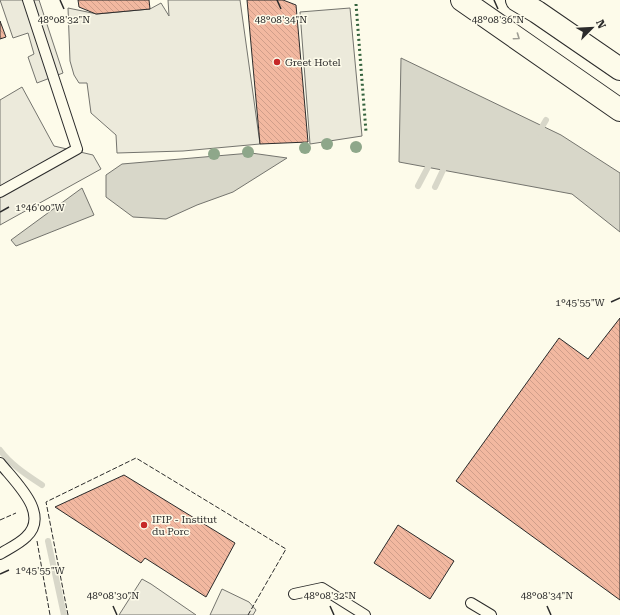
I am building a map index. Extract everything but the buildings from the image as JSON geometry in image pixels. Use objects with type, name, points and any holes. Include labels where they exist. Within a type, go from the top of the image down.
[{"type":"main road","points":[[462,0],[620,110]]},
{"type":"main road","points":[[517,0],[620,69]]},
{"type":"lane","points":[[0,192],[77,149],[28,0]]},
{"type":"lane","points":[[0,464],[29,500],[36,519],[33,529],[26,538],[0,554]]},
{"type":"lane","points":[[294,594],[322,588],[365,615]]},
{"type":"lane","points":[[471,603],[491,615]]},
{"type":"shaded area","points":[[0,0],[39,0],[63,73],[37,83],[28,57],[34,54],[28,33],[13,38]]},
{"type":"shaded area","points":[[168,0],[240,0],[260,144],[183,151],[117,153],[116,135],[91,113],[87,83],[79,83],[74,75],[70,61],[68,8],[97,14],[150,9],[161,3],[169,16]]},
{"type":"shaded area","points":[[350,8],[362,136],[310,144],[300,12]]},
{"type":"shaded area","points":[[401,58],[561,135],[620,173],[620,232],[572,194],[399,162]]},
{"type":"shaded area","points":[[22,87],[54,146],[93,155],[101,169],[0,225],[0,100]]},
{"type":"shaded area","points":[[251,153],[287,158],[233,192],[197,205],[166,219],[133,217],[106,197],[106,175],[122,164]]},
{"type":"shaded area","points":[[82,188],[94,215],[16,246],[11,240]]},
{"type":"shaded area","points":[[142,579],[151,584],[196,615],[119,615]]},
{"type":"shaded area","points":[[222,589],[249,602],[256,610],[253,615],[210,615]]},
{"type":"waterway","points":[[539,132],[546,120]]},
{"type":"waterway","points":[[418,186],[428,167]]},
{"type":"waterway","points":[[435,187],[444,168]]},
{"type":"waterway","points":[[0,450],[14,465],[42,485]]},
{"type":"waterway","points":[[48,541],[64,615]]},
{"type":"hedge","points":[[356,4],[366,132]]},
{"type":"fence","points":[[68,615],[46,502],[136,458],[286,549],[248,615]]},
{"type":"fence","points":[[0,520],[16,513]]},
{"type":"fence","points":[[37,541],[50,615]]},
{"type":"place","name":"Greet Hotel","points":[[277,62]]},
{"type":"place","name":"IFIP - Institut du Porc","points":[[144,525]]}]
